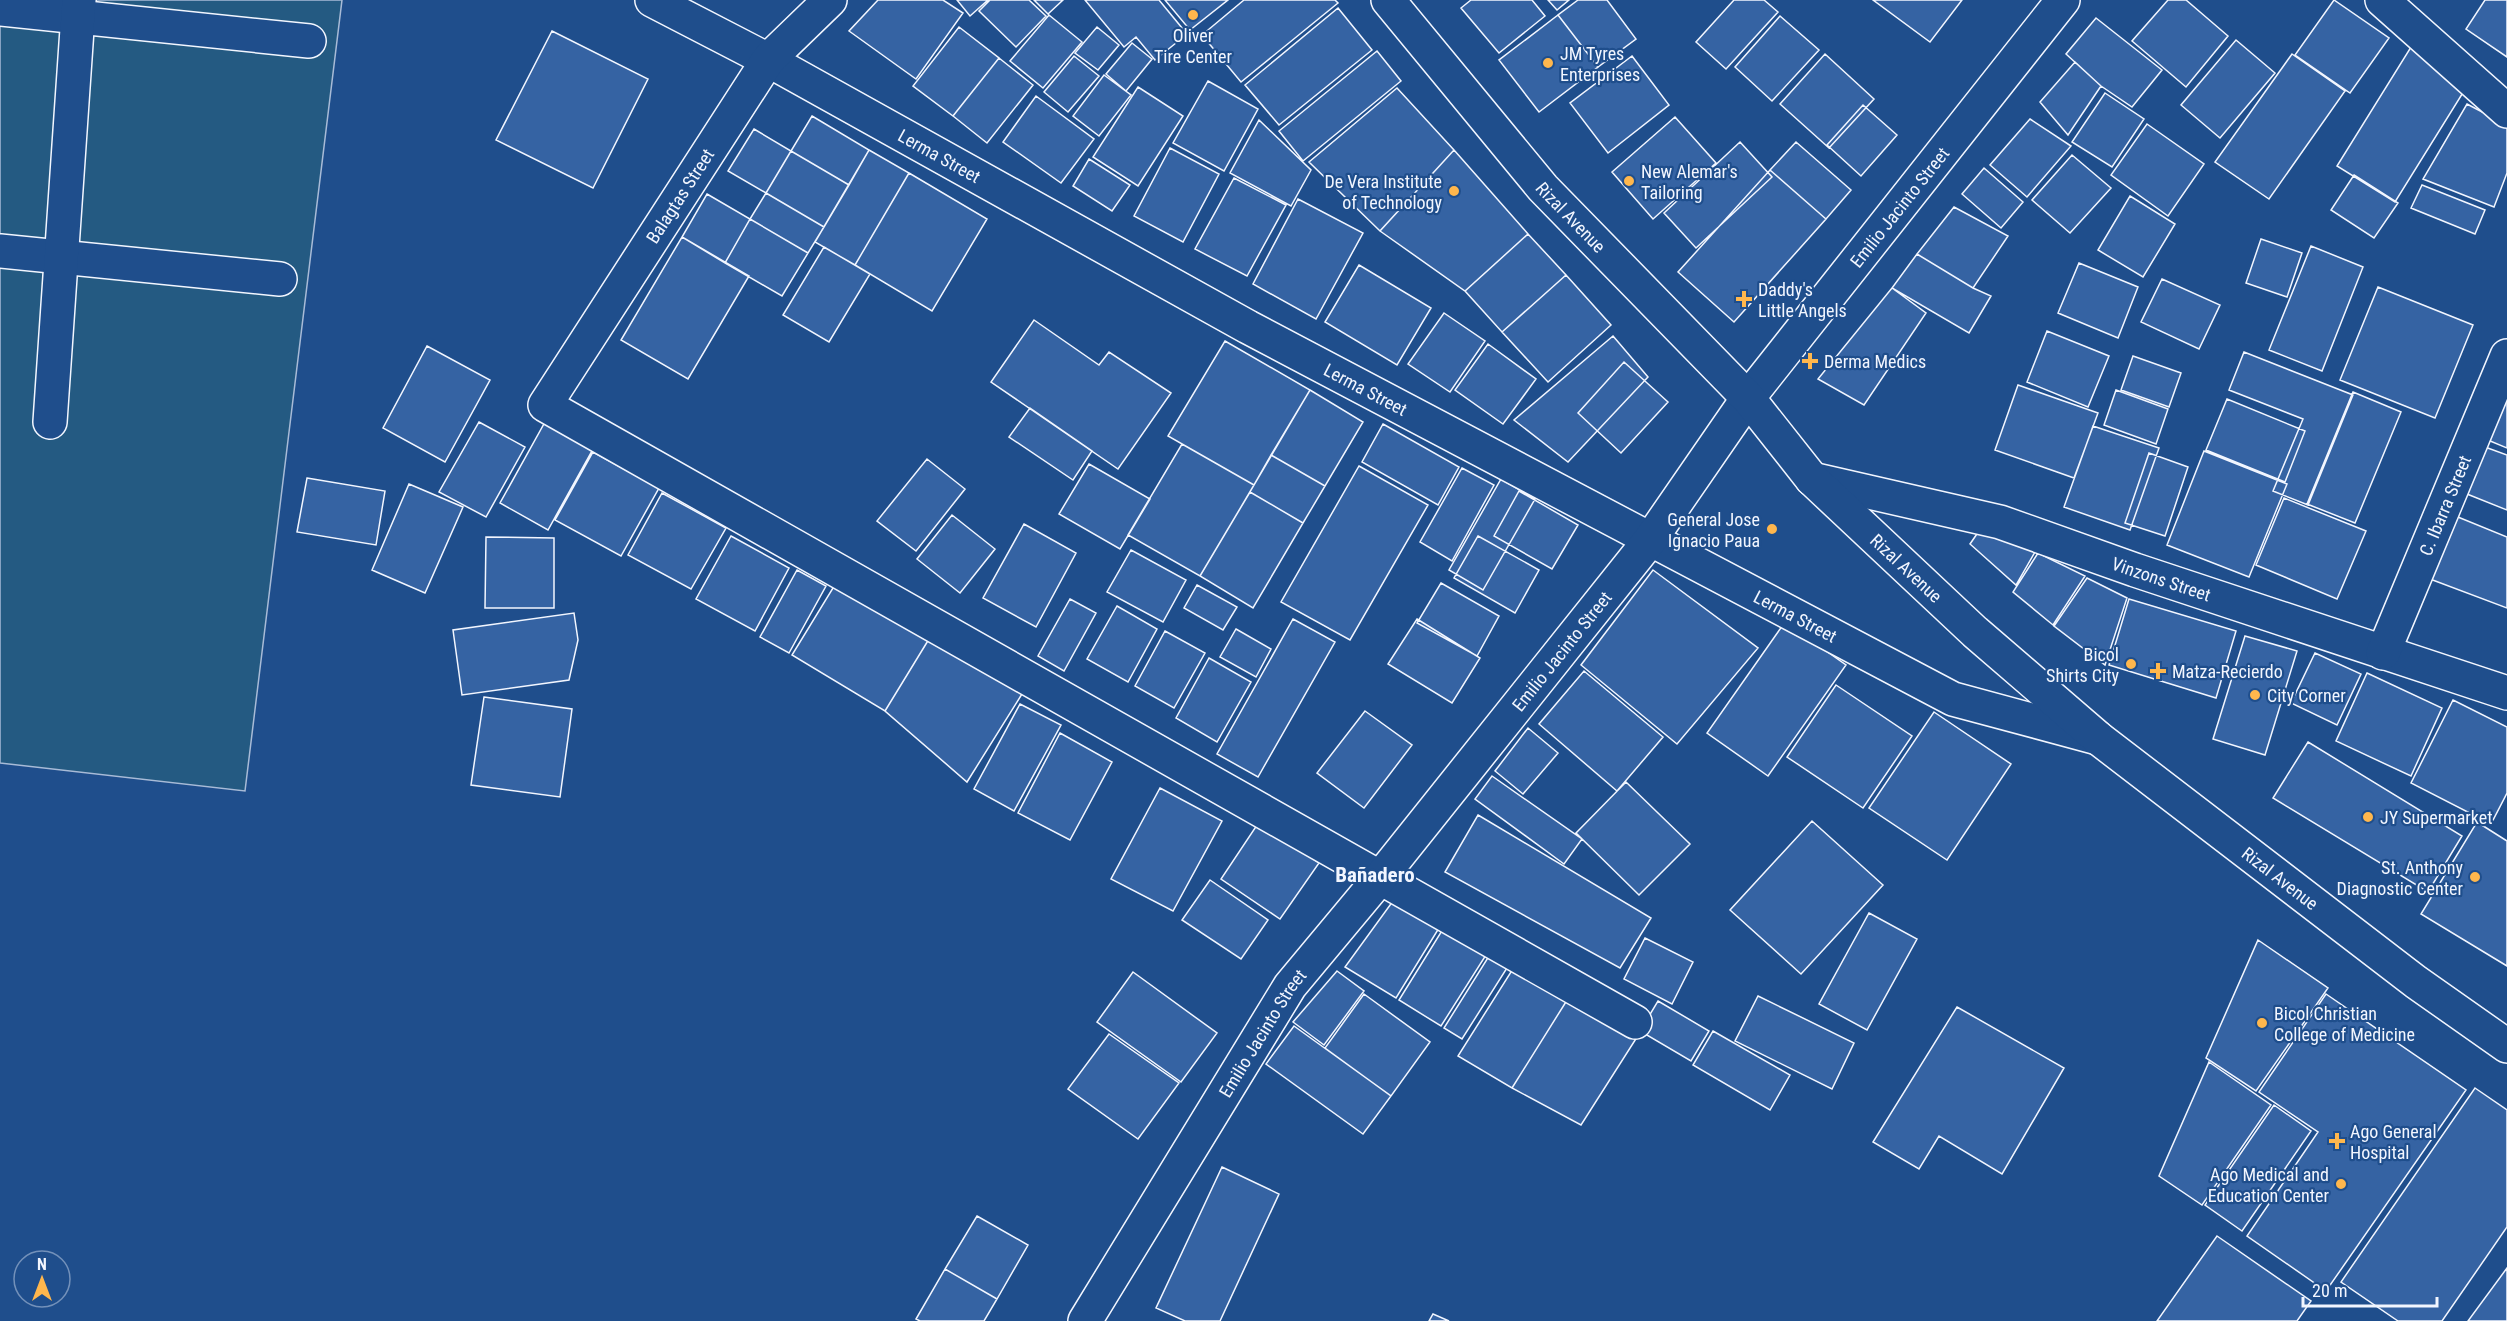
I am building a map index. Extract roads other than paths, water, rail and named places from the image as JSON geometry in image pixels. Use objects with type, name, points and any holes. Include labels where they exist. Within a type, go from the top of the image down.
[{"type":"street","name":"Lerma Street","points":[[652,0],[768,60],[1237,321],[1953,699],[2098,738]]},
{"type":"street","name":"Balagtas Street","points":[[830,0],[768,60],[545,405],[1380,878]]},
{"type":"street","name":"Rizal Avenue","points":[[1388,0],[1543,188],[1748,398],[1812,479],[1975,632],[2098,738],[2416,982],[2507,1046]]},
{"type":"street","name":"Emilio Jacinto Street","points":[[1085,1321],[1290,986],[1380,878],[1650,540],[1748,398],[2063,0]]},
{"type":"street","points":[[2382,0],[2507,111]]},
{"type":"street","points":[[50,422],[78,8]]},
{"type":"street","points":[[0,9],[78,8],[309,41]]},
{"type":"street","points":[[0,251],[280,279]]},
{"type":"street","name":"C. Ibarra Street","points":[[2383,653],[2507,356]]},
{"type":"street","name":"Vinzons Street","points":[[1812,479],[2000,522],[2135,570],[2507,693]]},
{"type":"street","points":[[1380,878],[1635,1022]]},
{"type":"place","name":"Oliver Tire Center","points":[[1193,15]]},
{"type":"place","name":"JM Tyres Enterprises","points":[[1548,63]]},
{"type":"place","name":"New Alemar's Tailoring","points":[[1629,181]]},
{"type":"place","name":"De Vera Institute of Technology","points":[[1454,191]]},
{"type":"place","name":"Daddy's Little Angels","points":[[1744,299]]},
{"type":"place","name":"Derma Medics","points":[[1810,361]]},
{"type":"place","name":"General Jose Ignacio Paua","points":[[1772,529]]},
{"type":"place","name":"Bicol Shirts City","points":[[2131,664]]},
{"type":"place","name":"Matza-Recierdo","points":[[2158,671]]},
{"type":"place","name":"City Corner","points":[[2255,695]]},
{"type":"place","name":"JY Supermarket","points":[[2368,817]]},
{"type":"place","name":"St. Anthony Diagnostic Center","points":[[2475,877]]},
{"type":"place","name":"Bicol Christian College of Medicine","points":[[2262,1023]]},
{"type":"place","name":"Ago General Hospital","points":[[2337,1141]]},
{"type":"place","name":"Ago Medical and Education Center","points":[[2341,1184]]},
{"type":"district","name":"Bañadero","points":[[1375,875]]}]
